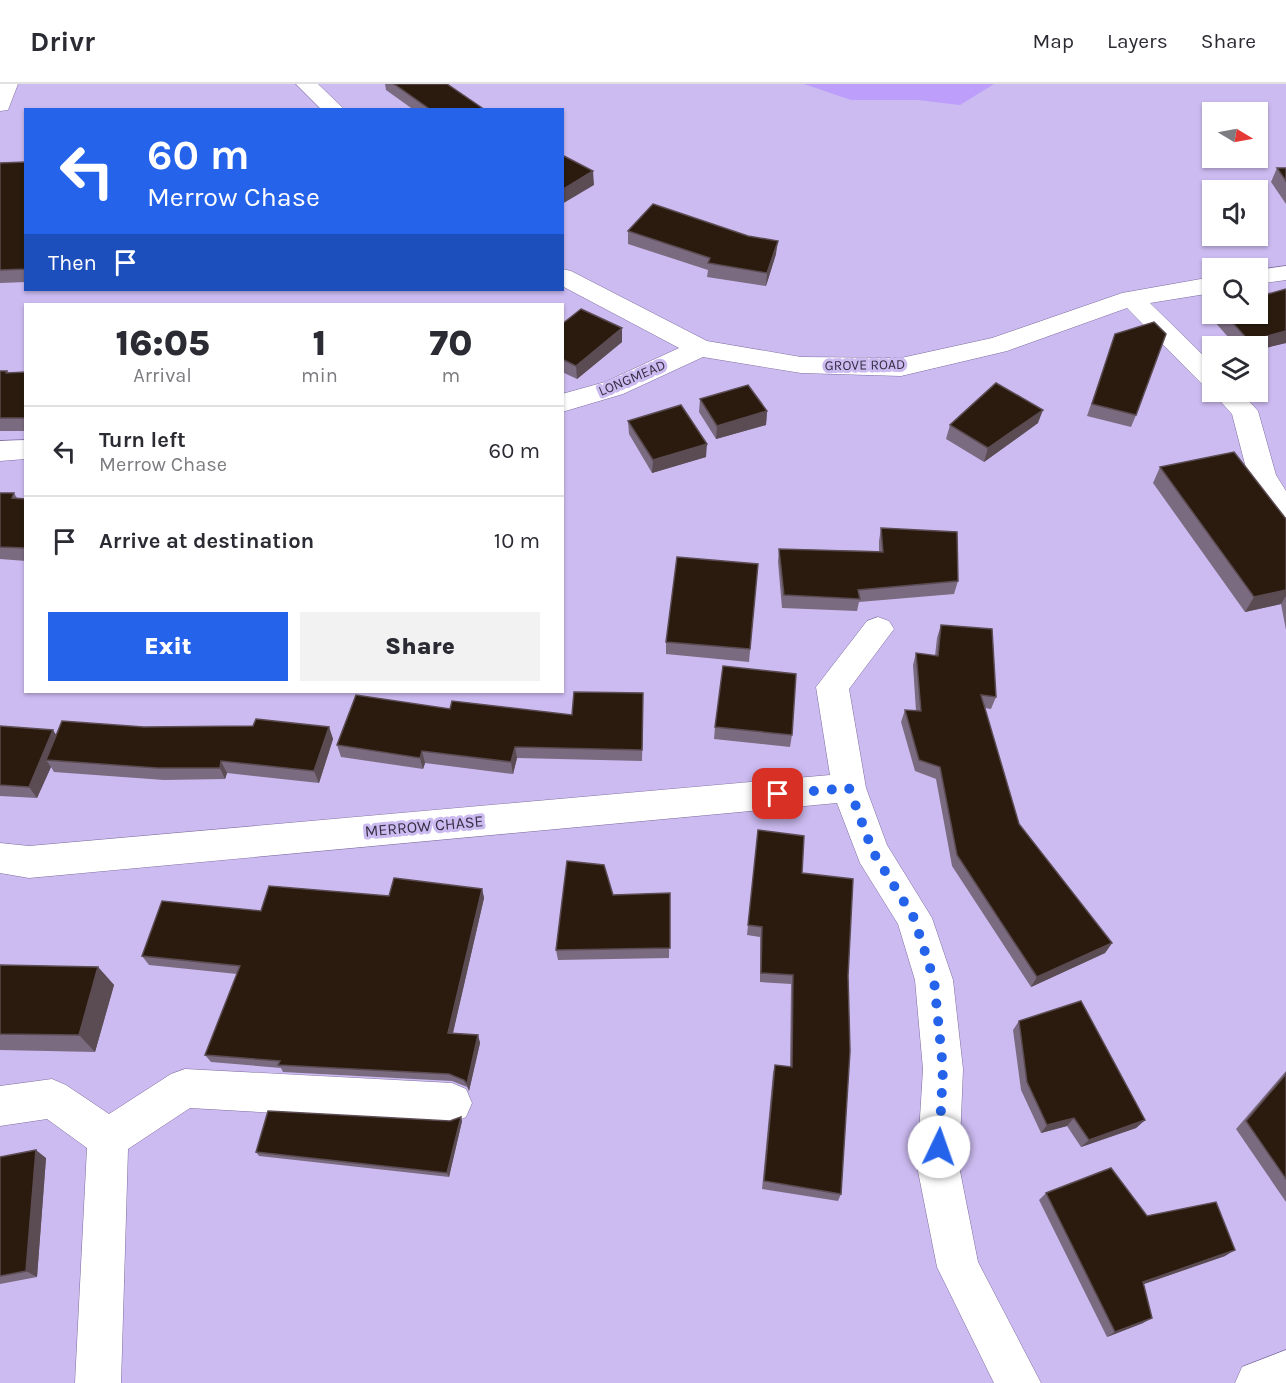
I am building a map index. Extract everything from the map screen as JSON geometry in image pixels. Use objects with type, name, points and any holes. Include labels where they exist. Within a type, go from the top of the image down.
[{"type":"street","points":[[0,105],[8,84]]},
{"type":"street","points":[[306,84],[333,108]]},
{"type":"street","points":[[1268,275],[1286,273]]},
{"type":"street","name":"GROVE ROAD","points":[[564,277],[700,348],[801,365],[901,367],[998,345],[1131,298],[1202,287]]},
{"type":"street","points":[[1131,298],[1202,369]]},
{"type":"street","name":"LONGMEAD","points":[[564,402],[614,388],[700,348]]},
{"type":"street","points":[[1236,402],[1245,411],[1262,476],[1286,514]]},
{"type":"street","points":[[0,451],[24,449]]},
{"type":"street","points":[[878,629],[832,687],[849,788],[873,852],[914,918],[934,980],[943,1069],[938,1166],[958,1267],[1018,1383]]},
{"type":"street","name":"MERROW CHASE","points":[[0,858],[29,862],[849,788]]},
{"type":"street","points":[[108,1138],[185,1088],[452,1103]]},
{"type":"street","points":[[0,1106],[52,1099],[108,1138]]},
{"type":"street","points":[[98,1383],[108,1138]]},
{"type":"street","points":[[1258,1383],[1286,1372]]},
{"type":"shaded area","points":[[804,84],[994,84],[960,105],[918,100],[851,100]]},
{"type":"building","points":[[394,84],[447,84],[482,108],[428,108]]},
{"type":"building","points":[[564,156],[593,171],[564,189]]},
{"type":"building","points":[[24,162],[24,269],[0,270],[0,163]]},
{"type":"building","points":[[1277,168],[1286,168],[1286,181]]},
{"type":"building","points":[[653,204],[748,236],[778,241],[767,273],[708,263],[710,258],[628,231]]},
{"type":"building","points":[[1286,289],[1286,331],[1268,336],[1245,336],[1234,324],[1268,324],[1268,294]]},
{"type":"building","points":[[581,309],[622,328],[576,366],[564,360],[564,322]]},
{"type":"building","points":[[1154,322],[1166,334],[1136,415],[1092,404],[1115,334]]},
{"type":"building","points":[[0,371],[24,372],[24,418],[0,418]]},
{"type":"building","points":[[996,383],[1043,410],[988,448],[950,425]]},
{"type":"building","points":[[748,385],[767,411],[717,426],[700,399]]},
{"type":"building","points":[[681,405],[707,444],[653,460],[628,421]]},
{"type":"building","points":[[1234,452],[1286,519],[1286,590],[1254,597],[1160,467]]},
{"type":"building","points":[[0,493],[14,493],[12,498],[24,499],[24,548],[0,547]]},
{"type":"building","points":[[881,528],[957,532],[958,581],[858,590],[860,599],[784,595],[779,549],[883,552]]},
{"type":"building","points":[[677,557],[758,564],[750,649],[666,642]]},
{"type":"building","points":[[941,625],[992,629],[996,697],[981,695],[1019,824],[1112,943],[1037,977],[957,855],[940,767],[919,760],[905,710],[921,711],[916,653],[938,656]]},
{"type":"building","points":[[723,666],[796,674],[792,735],[715,727]]},
{"type":"building","points":[[574,692],[643,693],[642,750],[515,747],[511,762],[422,751],[420,758],[337,745],[356,695],[450,709],[452,701],[572,715]]},
{"type":"building","points":[[256,719],[329,727],[314,771],[221,761],[220,768],[157,768],[46,760],[62,721],[144,727],[253,726]]},
{"type":"building","points":[[0,726],[53,730],[29,787],[0,785]]},
{"type":"building","points":[[758,830],[804,836],[802,873],[853,879],[848,976],[850,1051],[841,1194],[764,1181],[775,1065],[792,1067],[793,975],[761,973],[762,927],[748,925]]},
{"type":"building","points":[[567,861],[604,865],[613,895],[670,893],[670,948],[556,950]]},
{"type":"building","points":[[394,878],[482,889],[448,1033],[478,1035],[467,1084],[464,1080],[449,1074],[278,1065],[280,1061],[205,1055],[240,966],[142,956],[162,901],[261,911],[269,886],[389,896]]},
{"type":"building","points":[[0,965],[98,967],[79,1035],[0,1034]]},
{"type":"building","points":[[1081,1001],[1145,1120],[1089,1140],[1074,1118],[1047,1125],[1027,1082],[1019,1021]]},
{"type":"building","points":[[1286,1074],[1286,1179],[1246,1121]]},
{"type":"building","points":[[268,1111],[450,1121],[461,1117],[447,1173],[256,1152]]},
{"type":"building","points":[[36,1150],[26,1271],[0,1276],[0,1157]]},
{"type":"building","points":[[1111,1168],[1147,1216],[1216,1202],[1235,1250],[1143,1282],[1152,1318],[1115,1332],[1046,1193]]},
{"type":"route","points":[[778,794],[849,788],[873,852],[914,918],[934,980],[943,1069],[939,1147]]}]
